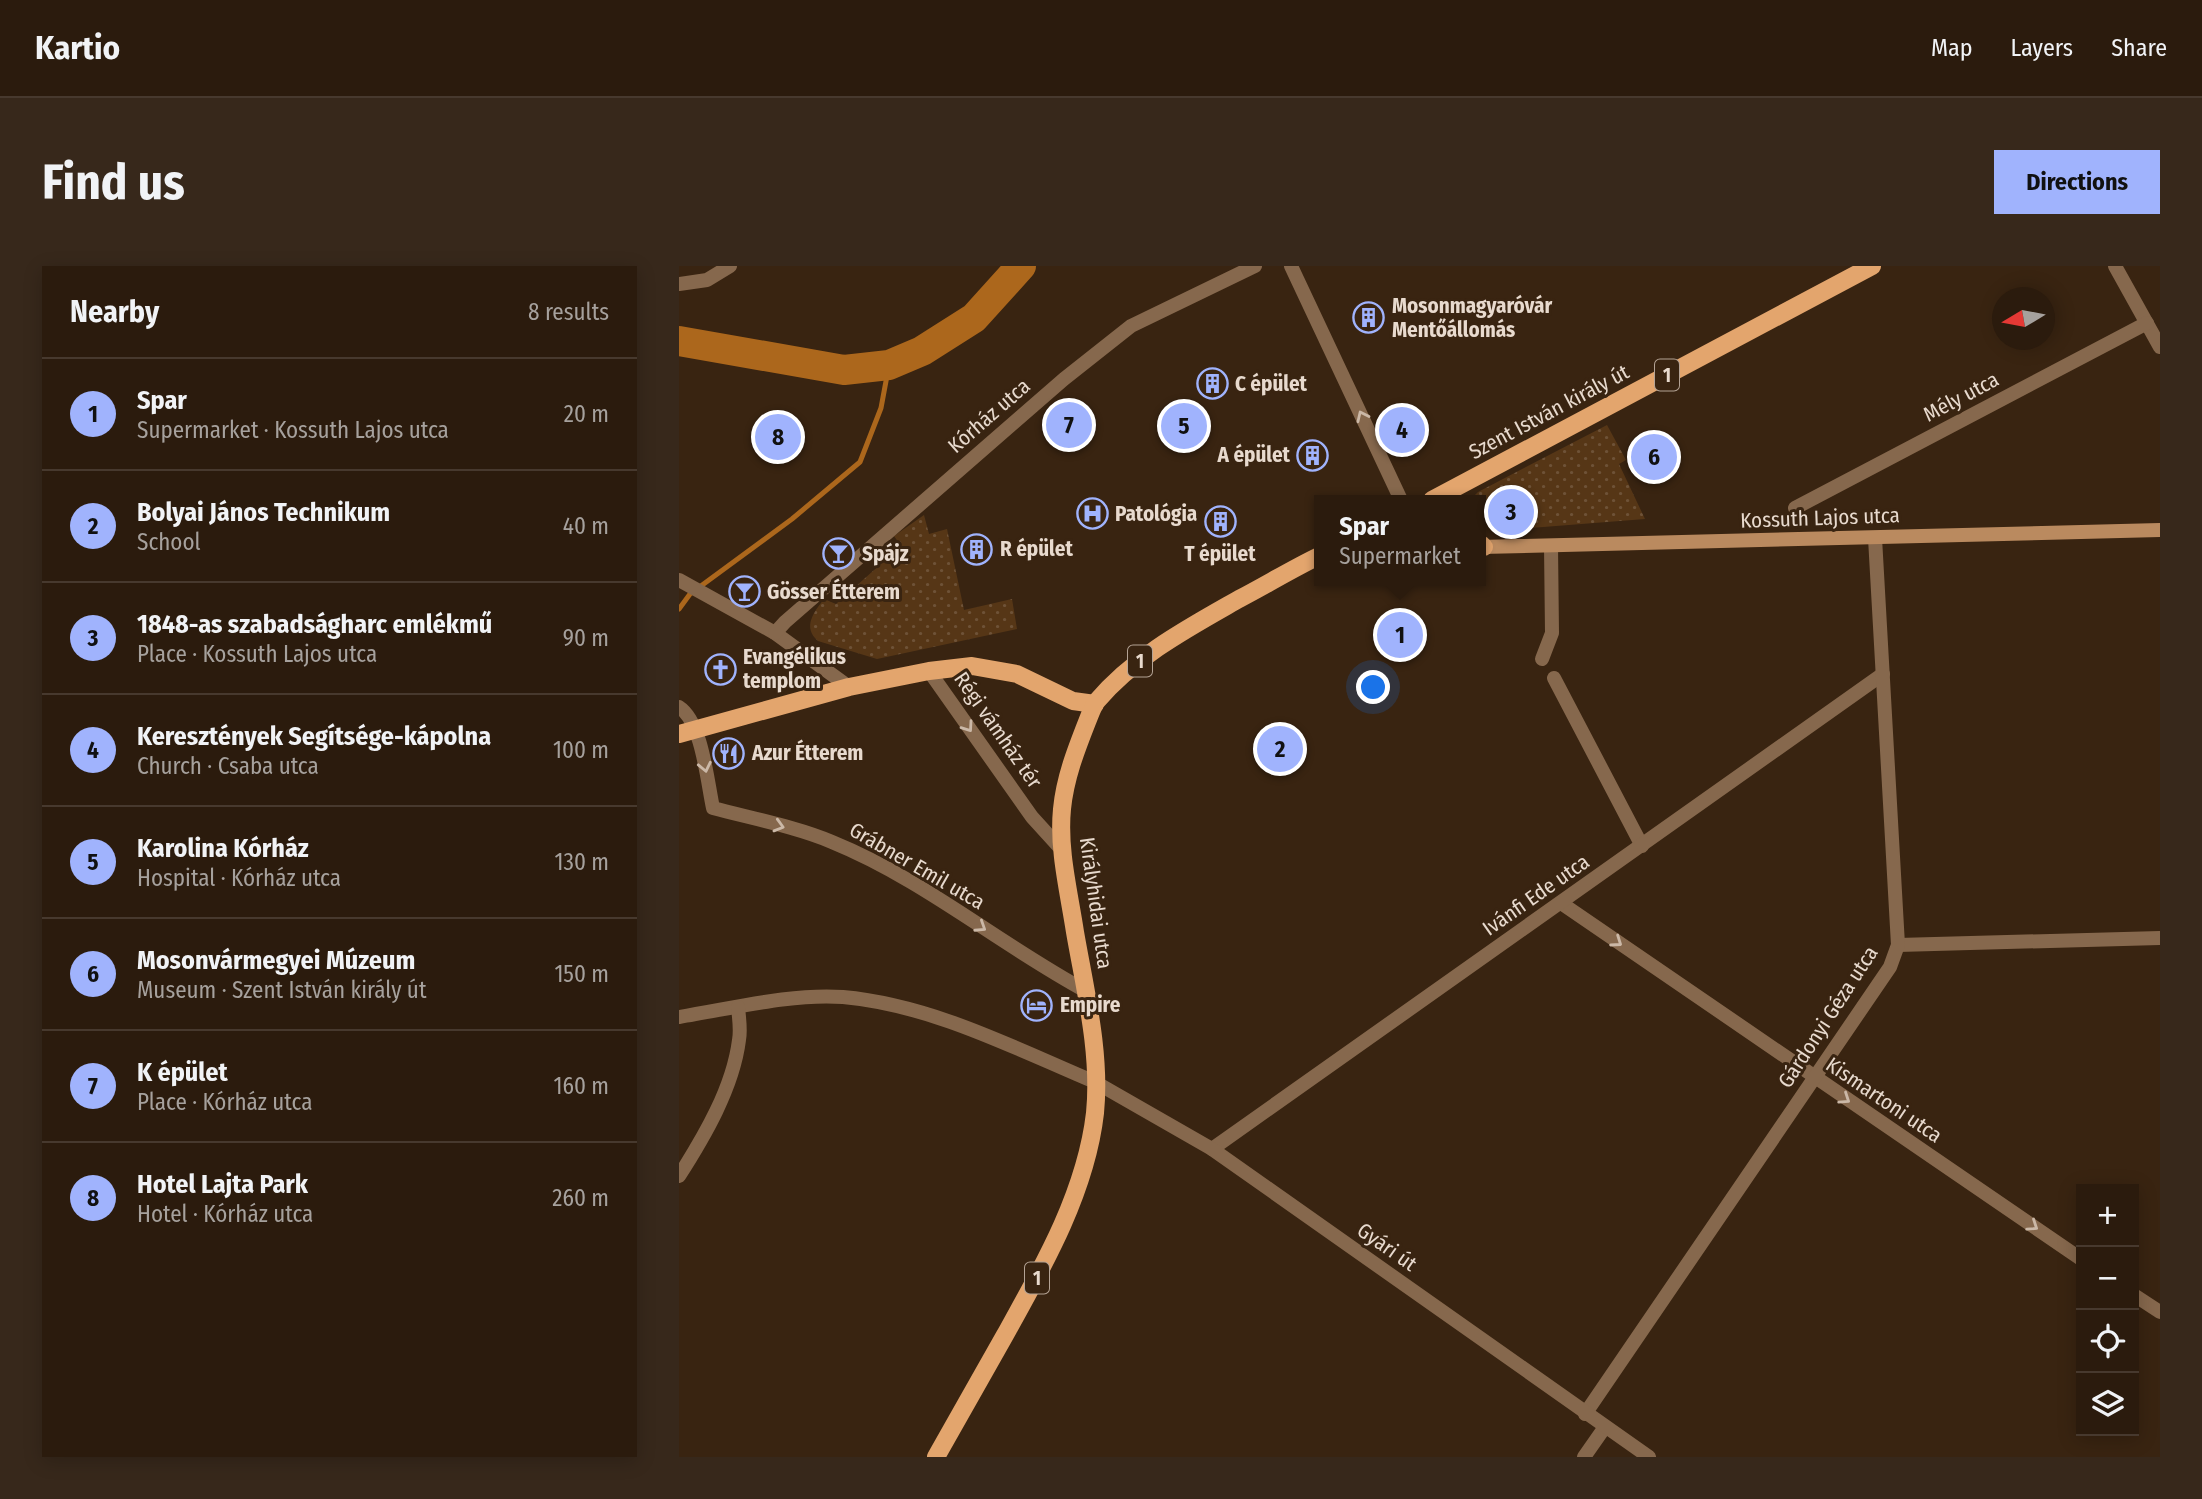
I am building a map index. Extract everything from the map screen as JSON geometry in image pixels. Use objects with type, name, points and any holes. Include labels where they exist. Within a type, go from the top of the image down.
[{"type":"main road","name":"Szent István király út","points":[[1460,492],[1872,266]]},
{"type":"main road","name":"Kossuth Lajos utca","points":[[1486,546],[2160,530]]},
{"type":"main road","name":"Királyhidai utca","points":[[936,1457],[1040,1273],[1084,1164],[1094,1114],[1095,1082],[1086,991],[1062,850],[1062,810],[1076,750],[1095,704],[1153,650],[1193,625],[1314,561]]},
{"type":"main road","name":"Régi vámház tér","points":[[929,671],[972,666],[990,667],[1017,674],[1073,701],[1095,704]]},
{"type":"main road","points":[[679,734],[696,727],[849,687],[929,671]]},
{"type":"street","points":[[679,284],[708,280],[730,266]]},
{"type":"street","name":"Kórház utca","points":[[775,633],[958,469],[1063,379],[1131,326],[1255,266]]},
{"type":"street","points":[[1291,266],[1399,495]]},
{"type":"street","points":[[2115,266],[2160,347]]},
{"type":"street","name":"Mély utca","points":[[1795,508],[2147,323]]},
{"type":"street","name":"Gárdonyi Géza utca","points":[[1585,1414],[1890,967],[1898,945],[1875,538]]},
{"type":"street","points":[[1542,659],[1552,633],[1551,546]]},
{"type":"street","points":[[679,580],[775,633],[849,687]]},
{"type":"street","name":"Régi vámház tér","points":[[929,671],[1032,817],[1062,850]]},
{"type":"street","name":"Ivánfi Ede utca","points":[[1212,1149],[1883,674]]},
{"type":"street","points":[[1554,678],[1642,846]]},
{"type":"street","points":[[679,707],[687,712],[696,727]]},
{"type":"street","name":"Grábner Emil utca","points":[[696,727],[713,808],[831,841],[913,883],[1053,973],[1086,991]]},
{"type":"street","name":"Kismartoni utca","points":[[1561,903],[2076,1256]]},
{"type":"street","points":[[1898,945],[2160,939]]},
{"type":"street","name":"Gyári út","points":[[679,1017],[805,997],[843,997],[928,1013],[1095,1082],[1212,1149],[1649,1457]]},
{"type":"street","points":[[679,1176],[705,1135],[731,1075],[740,1040],[738,1007]]},
{"type":"street","points":[[2139,1297],[2160,1312]]},
{"type":"street","points":[[1584,1457],[1605,1427]]},
{"type":"shaded area","points":[[1607,425],[1626,460],[1619,464],[1645,519],[1492,531],[1490,525],[1519,513],[1517,505],[1487,516],[1486,495],[1475,495]]},
{"type":"shaded area","points":[[924,515],[929,534],[947,529],[964,610],[1012,599],[1017,629],[877,659],[818,641],[813,636],[810,625],[813,614],[824,599],[836,604],[901,546],[894,536]]},
{"type":"waterway","points":[[679,341],[844,370],[889,365],[922,351],[974,318],[1021,266]]},
{"type":"waterway","points":[[679,609],[690,594],[792,519],[860,462],[881,408],[889,365]]},
{"type":"place","name":"Mosonmagyaróvár Mentőállomás","points":[[1369,318]]},
{"type":"place","name":"C épület","points":[[1212,384]]},
{"type":"place","name":"K épület","points":[[1069,425]]},
{"type":"place","name":"Karolina Kórház","points":[[1184,426]]},
{"type":"place","name":"Keresztények Segítsége-kápolna","points":[[1402,430]]},
{"type":"place","name":"Hotel Lajta Park","points":[[778,437]]},
{"type":"place","name":"A épület","points":[[1313,455]]},
{"type":"place","name":"Mosonvármegyei Múzeum","points":[[1654,457]]},
{"type":"place","name":"1848-as szabadságharc emlékmű","points":[[1511,512]]},
{"type":"place","name":"Patológia","points":[[1092,514]]},
{"type":"place","name":"T épület","points":[[1220,522]]},
{"type":"place","name":"R épület","points":[[977,549]]},
{"type":"place","name":"Spájz","points":[[839,554]]},
{"type":"place","name":"Gösser Étterem","points":[[744,592]]},
{"type":"place","name":"Spar","points":[[1400,635]]},
{"type":"place","name":"Evangélikus templom","points":[[720,669]]},
{"type":"place","name":"Bolyai János Technikum","points":[[1280,749]]},
{"type":"place","name":"Azur Étterem","points":[[729,753]]},
{"type":"place","name":"Empire","points":[[1037,1005]]}]
